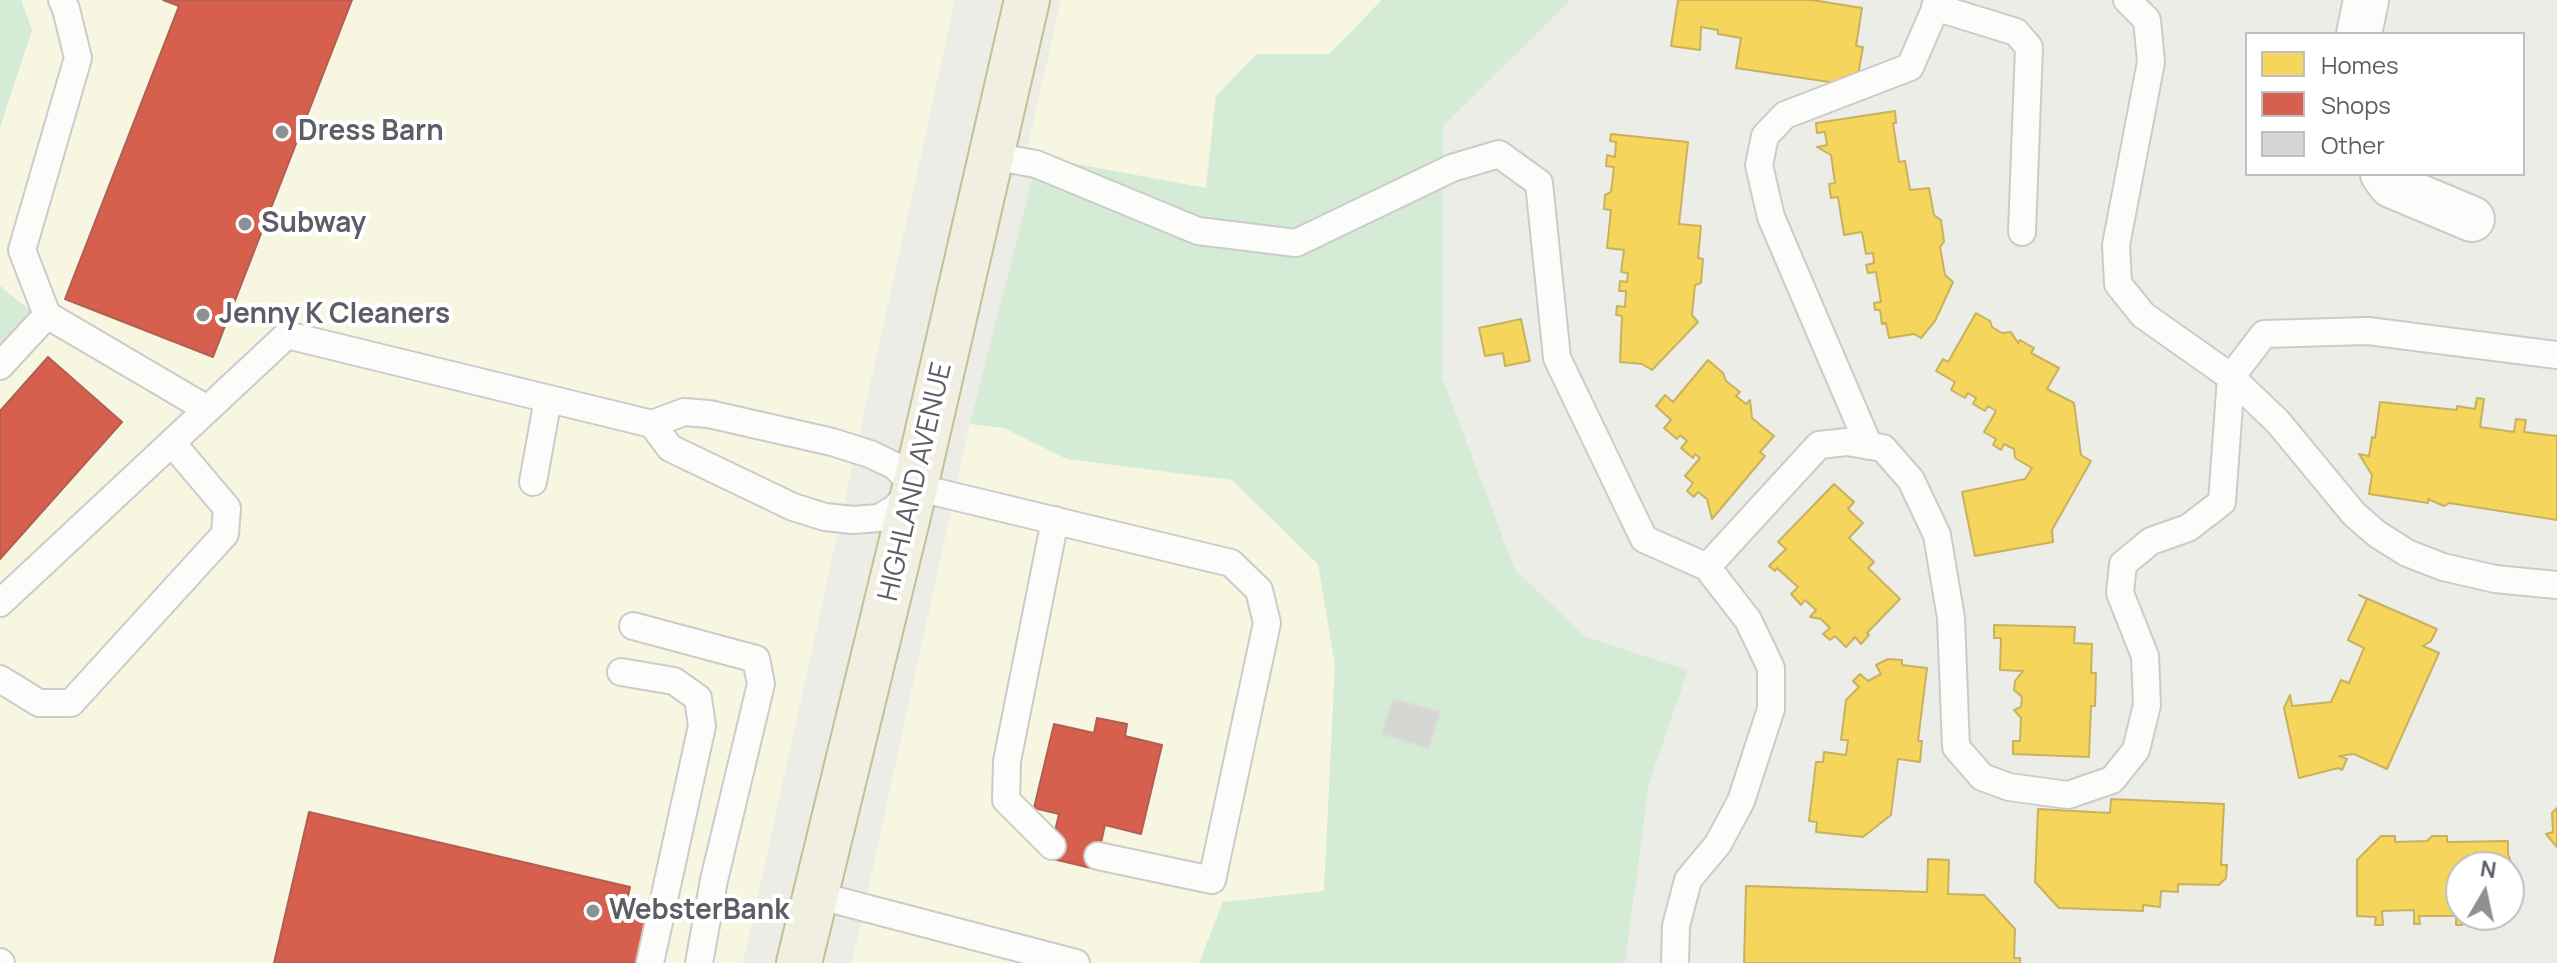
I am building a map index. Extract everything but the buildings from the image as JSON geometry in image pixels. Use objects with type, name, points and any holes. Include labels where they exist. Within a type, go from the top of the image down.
[{"type":"highway","name":"HIGHLAND AVENUE","points":[[799,963],[915,487],[1027,0]]},
{"type":"street","points":[[2359,32],[2366,0]]},
{"type":"street","points":[[2384,176],[2391,185],[2472,219]]},
{"type":"lane","points":[[62,0],[78,58],[22,250],[47,315],[207,409]]},
{"type":"lane","points":[[2127,0],[2147,20],[2151,62],[2116,245],[2118,284],[2143,315],[2231,377],[2278,422],[2354,514],[2377,534],[2407,553],[2443,567],[2495,579],[2557,585]]},
{"type":"lane","points":[[1869,446],[1771,217],[1759,165],[1765,136],[1785,115],[1910,67],[1937,4],[2016,32],[2029,47],[2022,232]]},
{"type":"lane","points":[[991,156],[1036,164],[1198,231],[1296,243],[1452,168],[1499,154],[1539,183],[1557,358],[1644,539],[1707,567],[1748,620],[1771,668],[1771,709],[1741,801],[1718,844],[1688,880],[1676,926],[1675,963]]},
{"type":"lane","points":[[0,366],[47,315]]},
{"type":"lane","points":[[1707,567],[1819,445],[1847,442],[1883,448],[1911,480],[1937,535],[1951,618],[1956,747],[1982,777],[2009,787],[2068,795],[2112,780],[2136,750],[2147,705],[2145,656],[2120,593],[2123,564],[2151,541],[2188,528],[2222,502],[2231,377],[2264,334],[2368,331],[2557,355]]},
{"type":"lane","points":[[0,603],[287,335],[652,424],[684,412],[709,414],[832,442],[895,466],[915,487],[1231,563],[1259,590],[1267,623],[1212,880],[1098,856]]},
{"type":"lane","points":[[533,482],[548,399]]},
{"type":"lane","points":[[652,424],[670,448],[793,507],[825,517],[853,520],[879,518],[894,509],[915,487]]},
{"type":"lane","points":[[0,679],[39,703],[71,703],[225,534],[227,508],[172,443]]},
{"type":"lane","points":[[1052,846],[1006,800],[1006,787],[1007,761],[1055,520]]},
{"type":"lane","points":[[633,626],[756,659],[761,684],[714,880],[699,963]]},
{"type":"lane","points":[[621,672],[674,681],[698,698],[702,726],[650,963]]},
{"type":"lane","points":[[816,895],[1076,963]]},
{"type":"shaded area","points":[[0,0],[21,0],[32,30],[0,127]]},
{"type":"shaded area","points":[[21,0],[955,0],[743,963],[0,963],[0,351],[33,313],[0,286],[0,127],[32,30]]},
{"type":"shaded area","points":[[1061,0],[1382,0],[1329,54],[1257,54],[1216,96],[1206,188],[1026,155]]},
{"type":"shaded area","points":[[1382,0],[1570,0],[1443,126],[1442,377],[1515,570],[1586,637],[1688,670],[1649,783],[1625,963],[1199,963],[1223,902],[1324,891],[1335,665],[1318,564],[1232,480],[1067,459],[1004,428],[970,424],[1038,157],[1206,188],[1216,96],[1257,54],[1329,54]]},
{"type":"shaded area","points":[[0,286],[33,313],[0,351]]},
{"type":"shaded area","points":[[970,424],[1004,428],[1067,459],[1232,480],[1318,564],[1335,665],[1324,892],[1224,902],[1199,963],[852,963]]},
{"type":"place","name":"Dress Barn","points":[[282,132]]},
{"type":"place","name":"Subway","points":[[245,224]]},
{"type":"place","name":"Jenny K Cleaners","points":[[203,315]]},
{"type":"place","name":"WebsterBank","points":[[593,911]]}]
